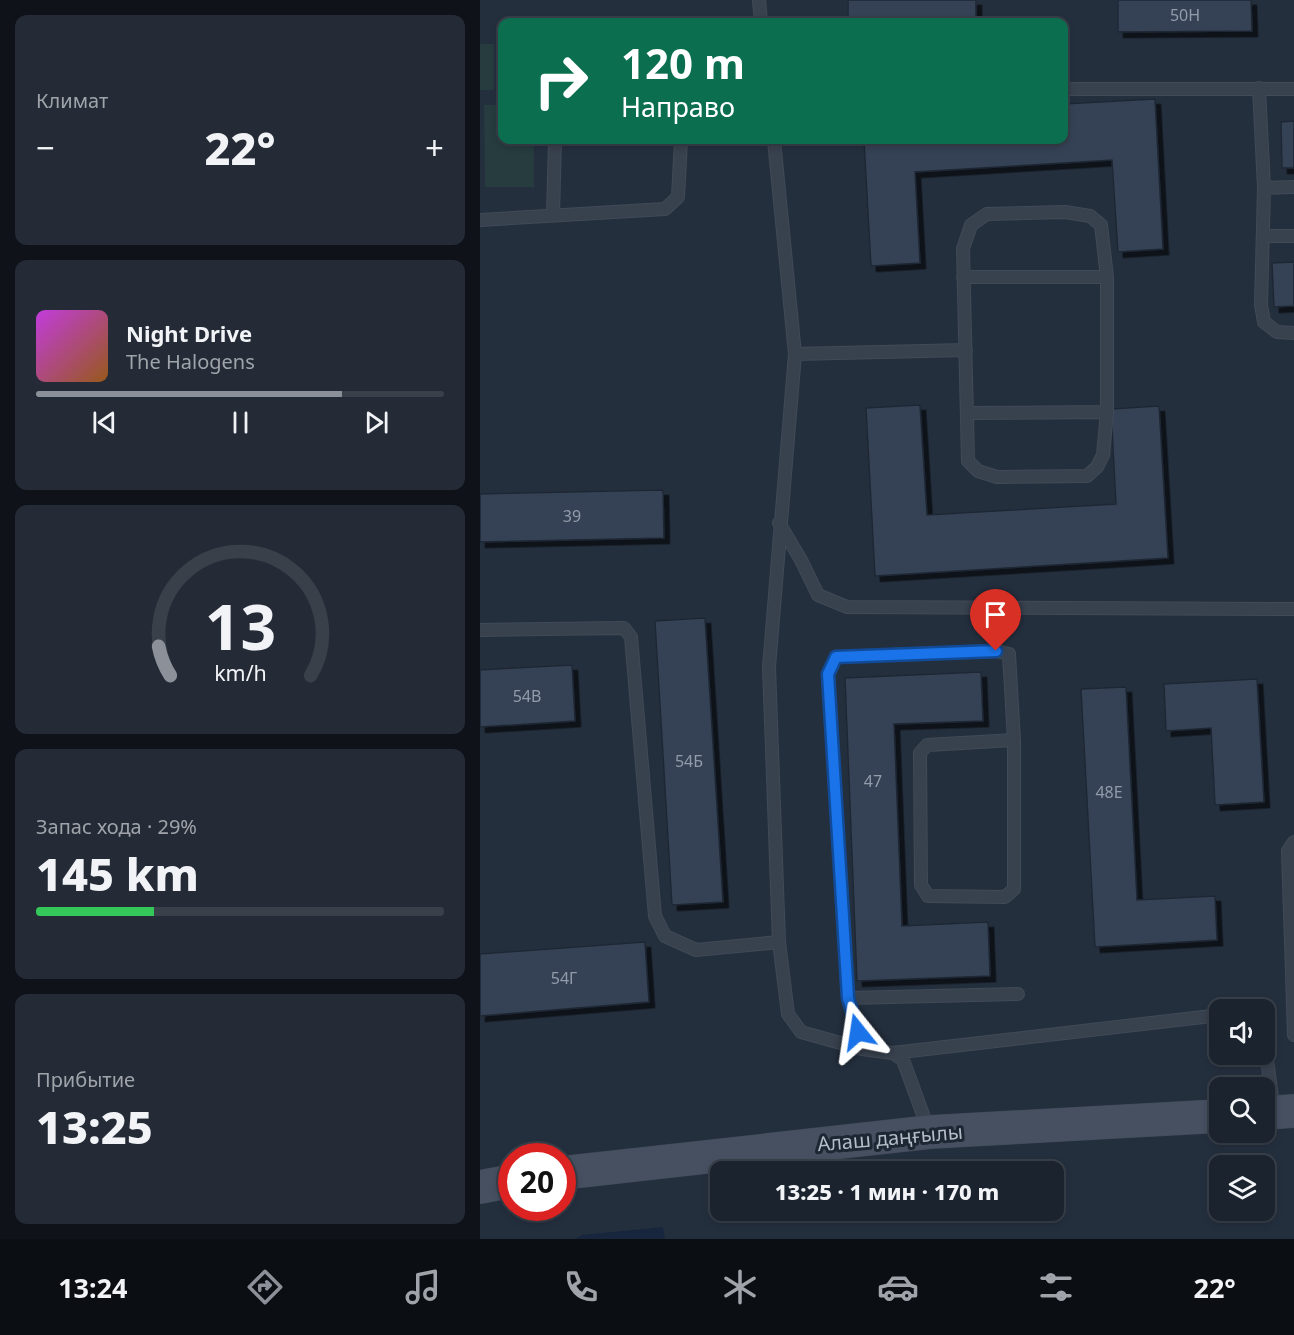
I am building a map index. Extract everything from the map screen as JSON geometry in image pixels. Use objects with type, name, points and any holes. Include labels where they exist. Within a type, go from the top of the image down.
[{"type":"main road","name":"Алаш даңғылы","points":[[576,1171],[930,1132],[1209,1117]]},
{"type":"main road","points":[[480,1187],[498,1184]]},
{"type":"lane","points":[[759,0],[761,18]]},
{"type":"lane","points":[[1259,88],[1264,188],[1261,304],[1264,322],[1277,333],[1294,333]]},
{"type":"lane","points":[[1068,89],[1294,89]]},
{"type":"lane","points":[[553,215],[555,144]]},
{"type":"lane","points":[[480,220],[665,210],[678,197],[681,144]]},
{"type":"lane","points":[[774,144],[795,354],[779,524],[769,668],[779,942],[788,1014],[801,1032],[862,1049],[893,1053],[1209,1016]]},
{"type":"lane","points":[[1264,188],[1294,187]]},
{"type":"lane","points":[[1065,212],[1090,216],[1101,225],[1107,277],[1107,412],[1103,455],[1097,467],[1087,476],[997,477],[978,471],[968,461],[963,249],[971,225],[987,214],[1065,212]]},
{"type":"lane","points":[[1264,236],[1294,236]]},
{"type":"lane","points":[[963,277],[1107,277]]},
{"type":"lane","points":[[795,354],[966,350]]},
{"type":"lane","points":[[967,413],[1107,412]]},
{"type":"lane","points":[[779,524],[801,560],[818,595],[847,607],[1294,609]]},
{"type":"lane","points":[[480,630],[624,628],[631,637],[656,916],[665,936],[696,950],[779,942]]},
{"type":"lane","points":[[862,1049],[848,998],[828,674],[836,657],[996,651],[1009,654],[1014,741],[1014,889],[1005,897],[928,896],[921,885],[920,753],[927,745],[1014,741]]},
{"type":"lane","points":[[1294,843],[1287,851],[1294,1035]]},
{"type":"lane","points":[[848,998],[1018,994]]},
{"type":"lane","points":[[893,1053],[903,1060],[930,1132]]},
{"type":"lane","points":[[1269,1065],[1278,1112]]},
{"type":"green space","points":[[480,44],[494,44],[494,90],[480,90]]},
{"type":"green space","points":[[484,105],[498,105],[498,144],[534,144],[534,187],[485,187]]},
{"type":"water","points":[[663,1227],[665,1239],[575,1239],[582,1235]]},
{"type":"building","points":[[848,0],[976,0],[976,18],[848,18]]},
{"type":"building","points":[[1118,0],[1251,0],[1252,31],[1118,32]]},
{"type":"building","points":[[1155,99],[1163,249],[1118,252],[1112,160],[915,172],[920,263],[871,266],[864,144],[1068,144],[1068,104]]},
{"type":"building","points":[[1294,121],[1294,168],[1282,168],[1281,122]]},
{"type":"building","points":[[1294,262],[1294,306],[1274,307],[1272,263]]},
{"type":"building","points":[[920,405],[927,515],[1116,504],[1111,409],[1159,406],[1168,558],[875,576],[866,408]]},
{"type":"building","points":[[663,490],[664,538],[480,542],[480,494]]},
{"type":"building","points":[[705,618],[723,902],[672,905],[655,621]]},
{"type":"building","points":[[572,665],[575,721],[480,727],[480,670]]},
{"type":"building","points":[[981,672],[983,721],[894,724],[902,926],[988,922],[990,976],[857,981],[845,678]]},
{"type":"building","points":[[1257,679],[1264,802],[1215,805],[1211,728],[1166,731],[1164,684]]},
{"type":"building","points":[[1126,687],[1137,900],[1215,896],[1217,940],[1095,947],[1081,689]]},
{"type":"building","points":[[645,942],[649,1002],[480,1016],[480,954]]},
{"type":"route","points":[[858,1032],[848,998],[828,674],[836,657],[996,651]]}]
